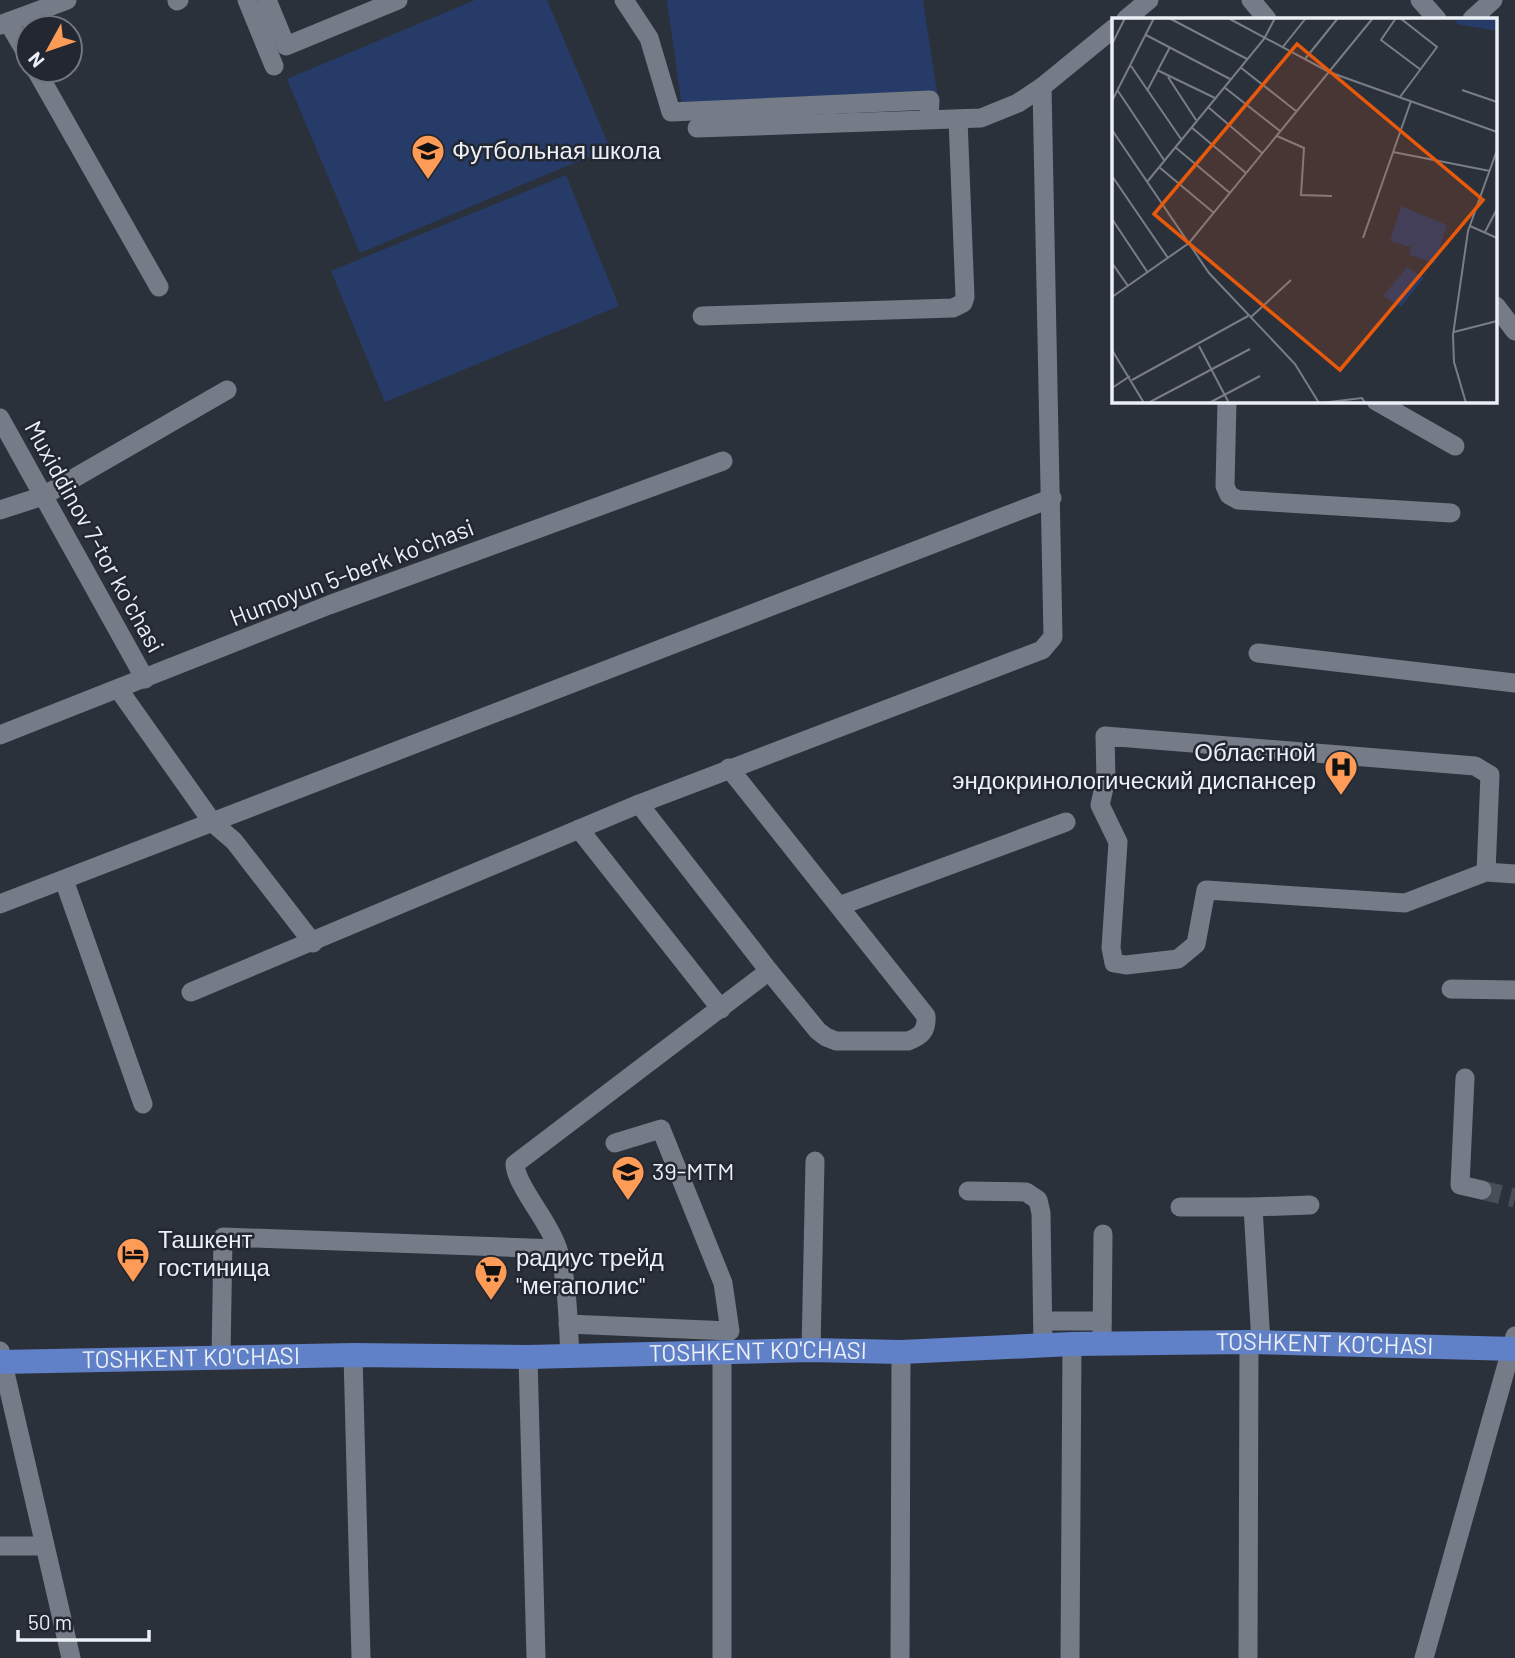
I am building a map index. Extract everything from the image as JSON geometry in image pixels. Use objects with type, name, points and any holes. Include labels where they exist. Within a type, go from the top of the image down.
[{"type":"main road","name":"TOSHKENT KO'CHASI","points":[[1,1358],[353,1355],[528,1357],[811,1350],[901,1352],[1043,1333],[1072,1344],[1102,1332],[1255,1343],[1514,1344]]},
{"type":"street","points":[[4,23],[67,0]]},
{"type":"street","points":[[247,0],[274,66]]},
{"type":"street","points":[[267,0],[286,46],[398,0]]},
{"type":"street","points":[[624,0],[649,38],[671,112],[930,100],[929,119]]},
{"type":"street","points":[[1127,18],[1149,0]]},
{"type":"street","points":[[1251,0],[1266,18]]},
{"type":"street","points":[[1420,0],[1436,18]]},
{"type":"street","points":[[1473,18],[1493,0]]},
{"type":"street","points":[[697,128],[958,119],[997,113],[1042,87],[1112,31]]},
{"type":"street","points":[[44,84],[159,287]]},
{"type":"street","points":[[191,992],[639,804],[1042,650],[1053,637],[1042,87]]},
{"type":"street","points":[[702,316],[953,307],[963,303],[965,297],[958,119]]},
{"type":"street","points":[[1498,309],[1515,331]]},
{"type":"street","points":[[0,510],[43,496],[226,390]]},
{"type":"street","points":[[1227,402],[1225,486],[1229,495],[1238,500],[1451,513]]},
{"type":"street","points":[[1378,402],[1455,446]]},
{"type":"street","name":"Muxiddinov 7-tor koʻchasi","points":[[0,418],[145,679]]},
{"type":"street","name":"Humoyun 5-berk koʻchasi","points":[[0,736],[329,605],[723,461]]},
{"type":"street","points":[[0,904],[1052,498]]},
{"type":"street","points":[[1258,653],[1515,683]]},
{"type":"street","points":[[119,690],[213,823],[234,841],[313,943]]},
{"type":"street","points":[[1486,872],[1490,775],[1475,766],[1105,736],[1106,779],[1100,805],[1118,842],[1111,948],[1114,963],[1126,965],[1178,959],[1196,944],[1206,890],[1405,903],[1486,872],[1515,874]]},
{"type":"street","points":[[639,804],[817,1031],[836,1041],[908,1041],[918,1038],[926,1025],[926,1016],[730,768]]},
{"type":"street","points":[[839,906],[1066,822]]},
{"type":"street","points":[[579,829],[721,1009]]},
{"type":"street","points":[[64,880],[143,1104]]},
{"type":"street","points":[[570,1356],[558,1249],[540,1210],[519,1180],[515,1164],[519,1158],[769,971]]},
{"type":"street","points":[[1451,989],[1515,990]]},
{"type":"street","points":[[1465,1078],[1460,1185],[1482,1190]]},
{"type":"street","points":[[568,1324],[730,1331],[723,1283],[661,1129],[615,1143]]},
{"type":"street","points":[[811,1350],[815,1161]]},
{"type":"street","points":[[968,1191],[1026,1192],[1038,1200],[1041,1213],[1043,1333],[1102,1332],[1103,1234]]},
{"type":"street","points":[[1180,1207],[1310,1205]]},
{"type":"street","points":[[1248,1658],[1255,1343],[1254,1207]]},
{"type":"street","points":[[221,1358],[223,1237],[558,1249]]},
{"type":"street","points":[[1070,1658],[1072,1344]]},
{"type":"street","points":[[1424,1658],[1514,1344]]},
{"type":"street","points":[[722,1352],[722,1658]]},
{"type":"street","points":[[900,1658],[901,1352]]},
{"type":"street","points":[[353,1355],[361,1658]]},
{"type":"street","points":[[528,1357],[536,1658]]},
{"type":"street","points":[[1,1358],[71,1658]]},
{"type":"street","points":[[0,1546],[43,1546]]},
{"type":"shaded area","points":[[475,0],[547,0],[610,148],[360,253],[287,79]]},
{"type":"shaded area","points":[[667,0],[923,0],[938,99],[682,107]]},
{"type":"shaded area","points":[[566,175],[619,306],[385,402],[331,271]]},
{"type":"tunnel","points":[[1482,1190],[1515,1198]]},
{"type":"place","name":"Футбольная школа","points":[[428,181]]},
{"type":"place","name":"Областной эндокринологический диспансер","points":[[1341,797]]},
{"type":"place","name":"39-MTM","points":[[628,1202]]},
{"type":"place","name":"Ташкент гостиница","points":[[133,1284]]},
{"type":"place","name":"радиус трейд \"мегаполис\"","points":[[491,1302]]}]
